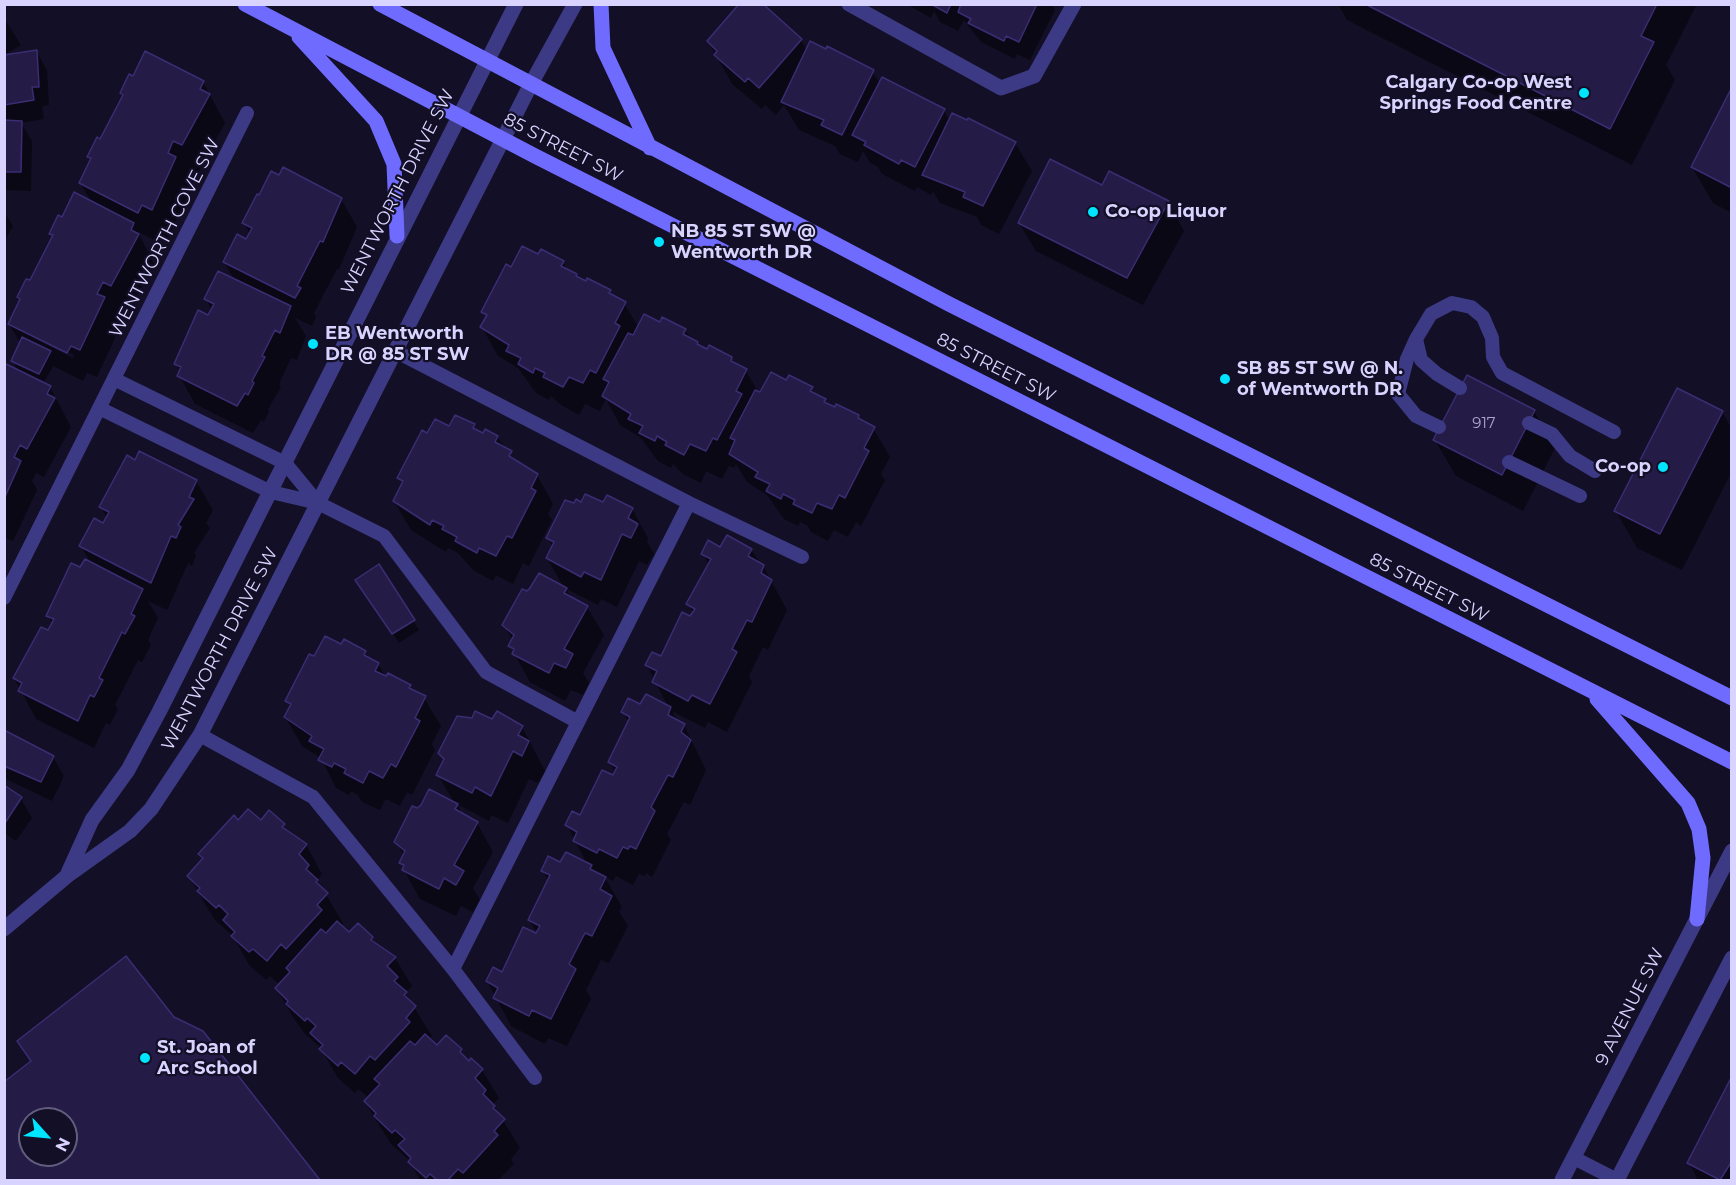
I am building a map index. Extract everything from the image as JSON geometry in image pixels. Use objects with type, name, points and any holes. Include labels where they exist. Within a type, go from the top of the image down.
[{"type":"main road","name":"85 STREET SW","points":[[245,4],[503,140],[1731,762]]},
{"type":"main road","name":"85 STREET SW","points":[[380,4],[949,304],[1731,698]]},
{"type":"main road","points":[[601,4],[603,48],[650,148]]},
{"type":"main road","points":[[291,28],[376,122],[394,164],[398,236]]},
{"type":"main road","points":[[1591,692],[1688,803],[1699,829],[1703,858],[1697,919]]},
{"type":"street","name":"WENTWORTH DRIVE SW","points":[[66,876],[92,820],[128,770],[271,492],[458,115],[516,4]]},
{"type":"street","name":"WENTWORTH DRIVE SW","points":[[4,929],[66,876],[137,823],[164,790],[200,735],[531,84],[575,4]]},
{"type":"street","points":[[849,4],[1001,88],[1034,75],[1074,4]]},
{"type":"street","name":"9 AVENUE SW","points":[[1562,1180],[1731,851]]},
{"type":"street","points":[[1617,1180],[1731,958]]},
{"type":"lane","name":"WENTWORTH COVE SW","points":[[4,598],[247,113]]},
{"type":"lane","points":[[1439,427],[1416,416],[1398,394],[1407,359],[1416,339],[1431,314],[1452,303],[1471,307],[1484,317],[1492,338],[1493,357],[1502,373],[1614,432]]},
{"type":"lane","points":[[1416,339],[1421,360],[1437,374],[1460,388]]},
{"type":"lane","points":[[395,351],[689,503],[802,557]]},
{"type":"lane","points":[[114,379],[285,463],[318,503]]},
{"type":"lane","points":[[99,408],[271,492],[318,503],[384,536],[486,672],[578,722]]},
{"type":"lane","points":[[1529,423],[1552,434],[1570,456],[1595,471]]},
{"type":"lane","points":[[1509,462],[1580,496]]},
{"type":"lane","points":[[453,969],[689,503]]},
{"type":"lane","points":[[200,735],[313,797],[453,969],[535,1078]]},
{"type":"lane","points":[[1574,1158],[1617,1180]]},
{"type":"building","points":[[739,4],[763,4],[802,39],[759,88],[748,78],[745,82],[714,55],[717,51],[707,41]]},
{"type":"building","points":[[931,4],[951,4],[947,13]]},
{"type":"building","points":[[961,4],[1037,4],[1019,42],[1006,36],[1004,41],[968,23],[971,19],[958,12]]},
{"type":"building","name":"Calgary Co-op West Springs Food Centre","points":[[1365,4],[1657,4],[1641,36],[1654,42],[1610,129]]},
{"type":"building","points":[[810,41],[826,49],[827,46],[874,70],[842,135],[821,125],[824,120],[781,102]]},
{"type":"building","points":[[37,50],[39,87],[32,87],[34,100],[4,105],[4,55]]},
{"type":"building","points":[[145,51],[204,81],[200,89],[210,94],[182,145],[173,141],[168,153],[176,157],[152,210],[142,205],[138,213],[79,183],[91,158],[87,157],[97,137],[100,139],[123,95],[120,93],[129,74],[133,76]]},
{"type":"building","points":[[882,77],[945,109],[915,167],[901,160],[899,164],[864,145],[866,142],[852,135]]},
{"type":"building","points":[[1732,87],[1732,188],[1691,167]]},
{"type":"building","points":[[952,113],[967,120],[968,118],[1016,142],[983,206],[963,197],[965,192],[922,175]]},
{"type":"building","points":[[4,120],[22,121],[21,172],[4,172]]},
{"type":"building","name":"Co-op Liquor","points":[[1050,159],[1102,185],[1109,171],[1169,201],[1127,278],[1018,223]]},
{"type":"building","points":[[283,167],[342,198],[323,242],[320,241],[297,286],[301,288],[295,298],[223,262],[237,234],[246,239],[252,228],[242,223],[271,171],[279,175]]},
{"type":"building","points":[[74,192],[134,223],[131,230],[139,234],[111,286],[103,282],[97,294],[105,297],[80,350],[71,346],[67,353],[8,324],[20,299],[17,297],[26,279],[30,280],[53,235],[49,234],[58,215],[62,217]]},
{"type":"building","points":[[522,246],[538,254],[541,249],[564,261],[561,266],[577,274],[576,276],[586,281],[587,278],[611,290],[609,293],[626,302],[615,323],[620,326],[596,373],[590,370],[583,383],[569,377],[563,387],[543,377],[545,373],[535,368],[533,373],[518,364],[521,358],[506,351],[509,345],[480,327],[487,315],[481,312],[506,264],[511,267]]},
{"type":"building","points":[[218,271],[291,306],[280,333],[275,330],[262,356],[265,357],[252,381],[254,383],[248,395],[245,393],[237,406],[177,376],[181,367],[174,364],[198,310],[208,315],[214,304],[204,299]]},
{"type":"building","points":[[644,314],[660,322],[662,317],[686,329],[683,334],[698,342],[697,344],[707,349],[709,345],[732,357],[731,361],[747,369],[736,391],[742,394],[717,440],[713,438],[706,451],[690,444],[684,455],[665,445],[667,442],[657,436],[655,441],[639,433],[643,426],[628,419],[631,414],[602,396],[609,382],[603,379],[628,333],[633,335]]},
{"type":"building","points":[[22,337],[51,351],[39,374],[11,361]]},
{"type":"building","points":[[4,363],[51,386],[47,394],[55,398],[27,449],[20,445],[14,457],[21,461],[4,499]]},
{"type":"building","points":[[771,372],[786,380],[789,375],[813,387],[810,391],[826,399],[824,402],[835,407],[836,404],[859,415],[858,418],[875,427],[864,448],[869,451],[845,498],[839,495],[832,509],[817,503],[812,513],[793,504],[795,500],[783,494],[781,499],[766,491],[770,484],[755,477],[758,472],[729,454],[735,440],[730,438],[755,390],[760,392]]},
{"type":"building","points":[[1467,375],[1535,410],[1502,475],[1433,440]]},
{"type":"building","points":[[1677,388],[1723,411],[1660,534],[1614,511]]},
{"type":"building","points":[[455,415],[475,424],[473,428],[483,433],[485,429],[498,436],[495,442],[512,451],[509,456],[538,474],[531,488],[536,491],[512,538],[507,536],[496,556],[479,548],[477,553],[455,541],[457,537],[442,529],[444,526],[432,520],[430,525],[393,501],[403,481],[397,478],[422,430],[427,433],[435,419],[449,426]]},
{"type":"building","points":[[139,451],[197,480],[189,497],[194,499],[178,525],[181,527],[176,538],[171,536],[151,583],[79,546],[94,518],[103,523],[109,512],[99,507],[127,455],[135,460]]},
{"type":"building","points":[[585,494],[603,502],[607,495],[633,508],[628,518],[638,524],[631,538],[622,534],[601,580],[584,572],[581,577],[546,558],[554,542],[546,538],[565,500],[574,503],[576,499],[581,502]]},
{"type":"building","points":[[727,535],[752,549],[748,556],[764,565],[761,573],[772,580],[752,622],[747,620],[732,649],[737,652],[710,704],[692,695],[688,701],[652,682],[657,671],[645,665],[652,652],[661,656],[682,612],[690,616],[695,609],[686,604],[711,559],[701,554],[708,540],[720,547]]},
{"type":"building","points":[[85,559],[143,589],[131,614],[135,616],[125,634],[122,632],[99,678],[103,680],[94,697],[90,695],[78,721],[18,691],[22,683],[13,678],[41,627],[48,630],[54,619],[46,616],[71,563],[80,567]]},
{"type":"building","points":[[379,564],[415,620],[392,634],[355,580]]},
{"type":"building","points":[[539,573],[567,588],[564,593],[588,606],[564,649],[573,654],[566,668],[554,663],[549,673],[512,654],[514,649],[508,646],[514,635],[502,625],[522,589],[527,591]]},
{"type":"building","points":[[325,636],[341,644],[344,639],[366,651],[364,655],[379,663],[375,671],[386,676],[388,673],[411,685],[409,688],[426,696],[415,718],[420,721],[396,767],[391,764],[383,778],[369,771],[363,783],[344,773],[346,769],[334,763],[332,767],[318,760],[324,749],[309,741],[312,736],[284,717],[291,704],[285,701],[309,654],[314,656]]},
{"type":"building","points":[[646,694],[671,707],[668,715],[685,724],[681,732],[691,740],[673,777],[668,775],[651,807],[655,811],[636,849],[630,846],[628,849],[623,847],[617,858],[599,849],[597,853],[573,841],[577,832],[565,825],[572,811],[580,815],[602,770],[613,775],[617,767],[608,762],[630,717],[621,712],[628,698],[640,704]]},
{"type":"building","points":[[475,711],[492,719],[497,711],[523,726],[518,735],[529,741],[522,756],[513,751],[491,796],[475,787],[472,793],[436,775],[444,759],[438,753],[457,716],[472,718]]},
{"type":"building","points":[[4,730],[54,756],[41,782],[4,766]]},
{"type":"building","points":[[4,785],[22,797],[5,823],[4,822]]},
{"type":"building","points":[[429,789],[458,804],[455,809],[478,822],[454,865],[464,871],[456,885],[444,878],[439,889],[402,870],[404,865],[399,863],[405,851],[394,842],[412,806],[417,808],[421,805]]},
{"type":"building","points":[[248,809],[261,820],[269,810],[285,824],[282,827],[307,844],[299,854],[309,865],[306,869],[328,893],[317,905],[322,910],[286,949],[281,944],[267,961],[253,949],[249,952],[231,936],[235,932],[223,920],[228,914],[219,905],[216,908],[197,891],[200,888],[187,876],[203,858],[198,854],[234,815],[238,820]]},
{"type":"building","points":[[566,852],[592,865],[590,869],[606,877],[600,889],[612,896],[592,936],[585,933],[569,964],[576,969],[551,1019],[532,1010],[529,1016],[493,998],[498,988],[486,981],[493,967],[502,972],[523,927],[536,933],[540,926],[528,920],[550,875],[541,871],[548,856],[560,862]]},
{"type":"building","points":[[337,921],[349,932],[358,923],[373,937],[371,940],[396,957],[387,966],[398,977],[394,981],[407,992],[404,995],[416,1006],[406,1018],[410,1022],[375,1060],[370,1056],[355,1074],[341,1062],[338,1066],[319,1049],[323,1045],[310,1033],[316,1026],[307,1018],[305,1021],[286,1004],[288,1001],[275,988],[290,972],[286,968],[321,929],[326,933]]},
{"type":"building","points":[[126,956],[174,1017],[203,1031],[320,1180],[4,1180],[4,1082],[31,1061],[17,1041]]},
{"type":"building","points":[[425,1034],[437,1045],[446,1035],[462,1049],[460,1052],[469,1061],[471,1058],[483,1069],[475,1078],[486,1090],[483,1094],[495,1106],[493,1108],[505,1119],[494,1131],[498,1135],[463,1173],[458,1169],[448,1180],[437,1180],[430,1174],[426,1178],[408,1162],[411,1158],[398,1145],[405,1139],[395,1130],[392,1133],[374,1116],[376,1113],[364,1101],[380,1084],[374,1079],[410,1041],[415,1045]]},
{"type":"building","points":[[1732,1076],[1732,1161],[1720,1180],[1687,1163]]},
{"type":"place","name":"Calgary Co-op West Springs Food Centre","points":[[1584,93]]},
{"type":"place","name":"Co-op Liquor","points":[[1093,212]]},
{"type":"place","name":"NB 85 ST SW @ Wentworth DR","points":[[659,242]]},
{"type":"place","name":"EB Wentworth DR @ 85 ST SW","points":[[313,344]]},
{"type":"place","name":"SB 85 ST SW @ N. of Wentworth DR","points":[[1225,379]]},
{"type":"place","name":"Co-op","points":[[1663,467]]},
{"type":"place","name":"St. Joan of Arc School","points":[[145,1058]]}]
